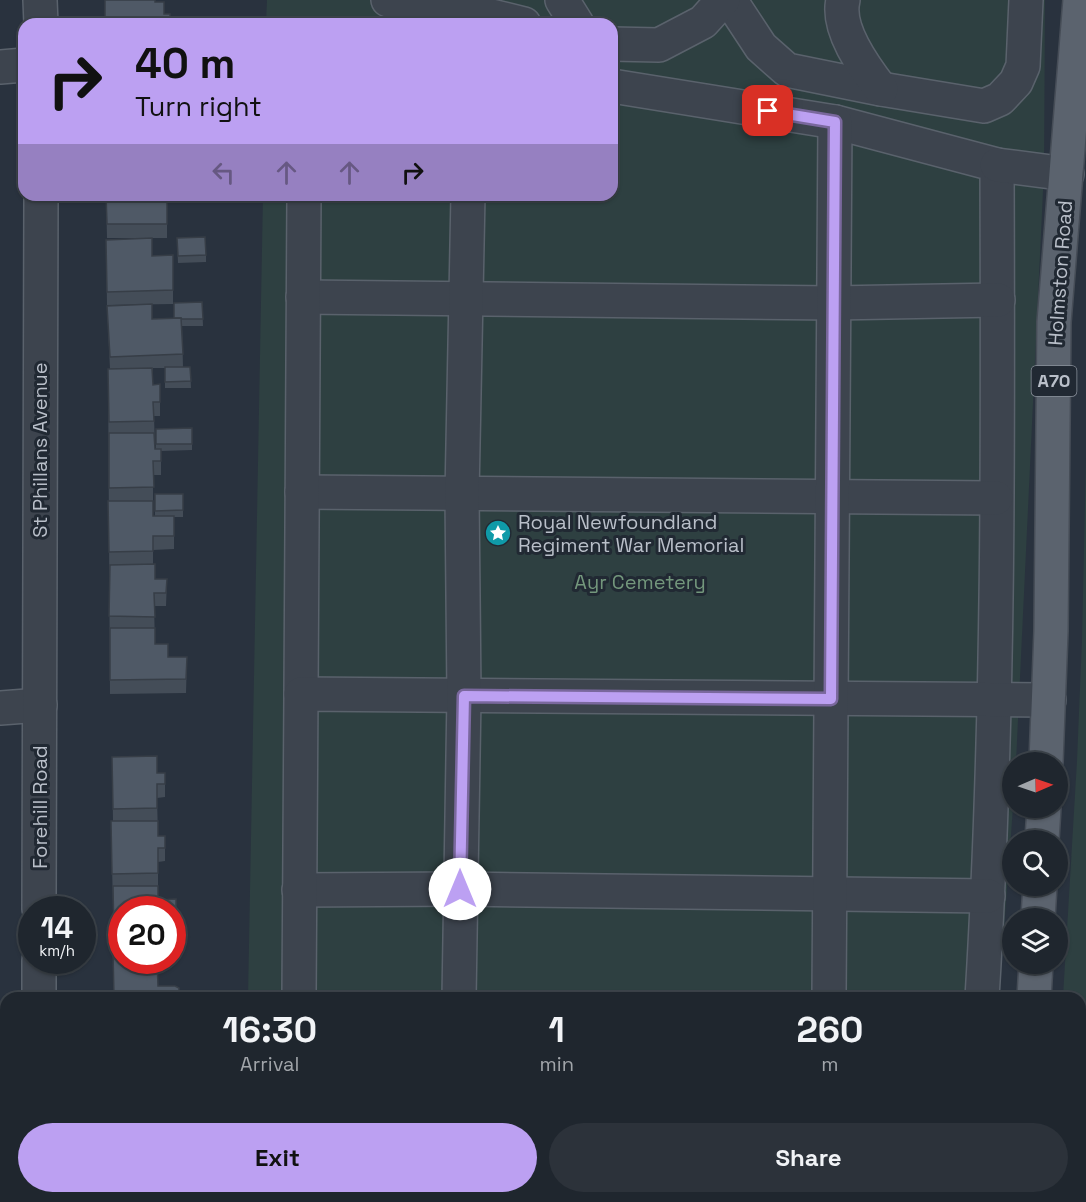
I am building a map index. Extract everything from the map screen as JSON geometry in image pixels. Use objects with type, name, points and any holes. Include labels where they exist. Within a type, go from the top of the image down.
[{"type":"main road","name":"Holmston Road","points":[[1046,752],[1054,322],[1080,0]]},
{"type":"main road","points":[[1034,992],[1035,974]]},
{"type":"street","points":[[40,0],[40,18]]},
{"type":"street","points":[[388,0],[419,10],[486,13],[503,18]]},
{"type":"street","points":[[562,0],[573,18]]},
{"type":"street","points":[[618,44],[658,45],[703,22],[723,0]]},
{"type":"street","points":[[734,0],[734,6],[761,47],[788,70],[881,89],[984,106],[1000,99],[1016,82],[1023,66],[1020,8]]},
{"type":"street","points":[[843,0],[841,9],[845,29],[862,63],[881,89]]},
{"type":"street","points":[[0,67],[18,66]]},
{"type":"street","points":[[618,87],[835,122],[997,165],[1067,174]]},
{"type":"street","points":[[830,992],[835,122]]},
{"type":"street","points":[[981,992],[988,896],[993,700],[998,300],[997,165]]},
{"type":"street","name":"St Phillans Avenue","points":[[40,705],[41,201]]},
{"type":"street","points":[[298,992],[304,201]]},
{"type":"street","points":[[459,992],[464,696],[462,494],[468,201]]},
{"type":"street","points":[[303,297],[834,303],[998,300]]},
{"type":"street","points":[[302,492],[996,498]]},
{"type":"street","points":[[301,694],[1049,700]]},
{"type":"street","points":[[0,708],[40,705]]},
{"type":"street","name":"Forehill Road","points":[[39,896],[40,705]]},
{"type":"street","points":[[299,890],[460,889],[988,896]]},
{"type":"street","points":[[39,974],[39,992]]},
{"type":"green space","name":"Ayr Cemetery","points":[[267,0],[1045,0],[1044,170],[1016,752],[1002,752],[1002,818],[1012,818],[1011,830],[1002,830],[1002,896],[1006,896],[1006,908],[1002,908],[999,992],[248,992],[263,201],[618,201],[618,18],[266,18]]},
{"type":"green space","points":[[1086,458],[1086,992],[1063,992],[1064,974],[1068,974],[1068,913],[1077,761]]},
{"type":"building","points":[[105,0],[155,0],[155,2],[164,2],[164,14],[170,14],[170,18],[105,18]]},
{"type":"building","points":[[106,201],[167,201],[167,224],[107,224]]},
{"type":"building","points":[[205,237],[206,255],[178,256],[177,238]]},
{"type":"building","points":[[152,238],[152,256],[173,255],[173,290],[107,292],[106,240]]},
{"type":"building","points":[[202,302],[203,319],[174,318],[174,303]]},
{"type":"building","points":[[152,304],[152,319],[181,318],[183,354],[110,357],[107,306]]},
{"type":"building","points":[[165,367],[190,367],[191,381],[165,382]]},
{"type":"building","points":[[152,368],[153,385],[160,384],[160,402],[153,402],[154,421],[109,422],[108,369]]},
{"type":"building","points":[[192,428],[192,444],[156,444],[156,429]]},
{"type":"building","points":[[109,433],[154,433],[155,449],[161,449],[161,461],[153,461],[154,487],[109,488]]},
{"type":"building","points":[[155,494],[183,494],[183,510],[155,511]]},
{"type":"building","points":[[108,501],[153,501],[153,516],[174,516],[174,536],[153,536],[153,551],[109,552]]},
{"type":"building","points":[[155,564],[155,579],[167,579],[166,593],[154,593],[155,617],[109,616],[110,565]]},
{"type":"building","points":[[110,628],[155,628],[155,644],[168,644],[168,657],[187,657],[186,679],[110,680]]},
{"type":"building","points":[[157,756],[157,773],[165,773],[165,784],[157,784],[157,808],[113,809],[112,757]]},
{"type":"building","points":[[111,821],[158,821],[158,836],[165,836],[165,848],[158,848],[158,873],[112,874]]},
{"type":"building","points":[[113,886],[158,886],[158,896],[113,896]]},
{"type":"building","points":[[113,974],[158,974],[158,986],[175,986],[179,988],[179,992],[114,992]]},
{"type":"place","name":"Royal Newfoundland Regiment War Memorial","points":[[498,533]]},
{"type":"route","points":[[460,889],[464,696],[831,699],[835,122],[768,111]]}]
